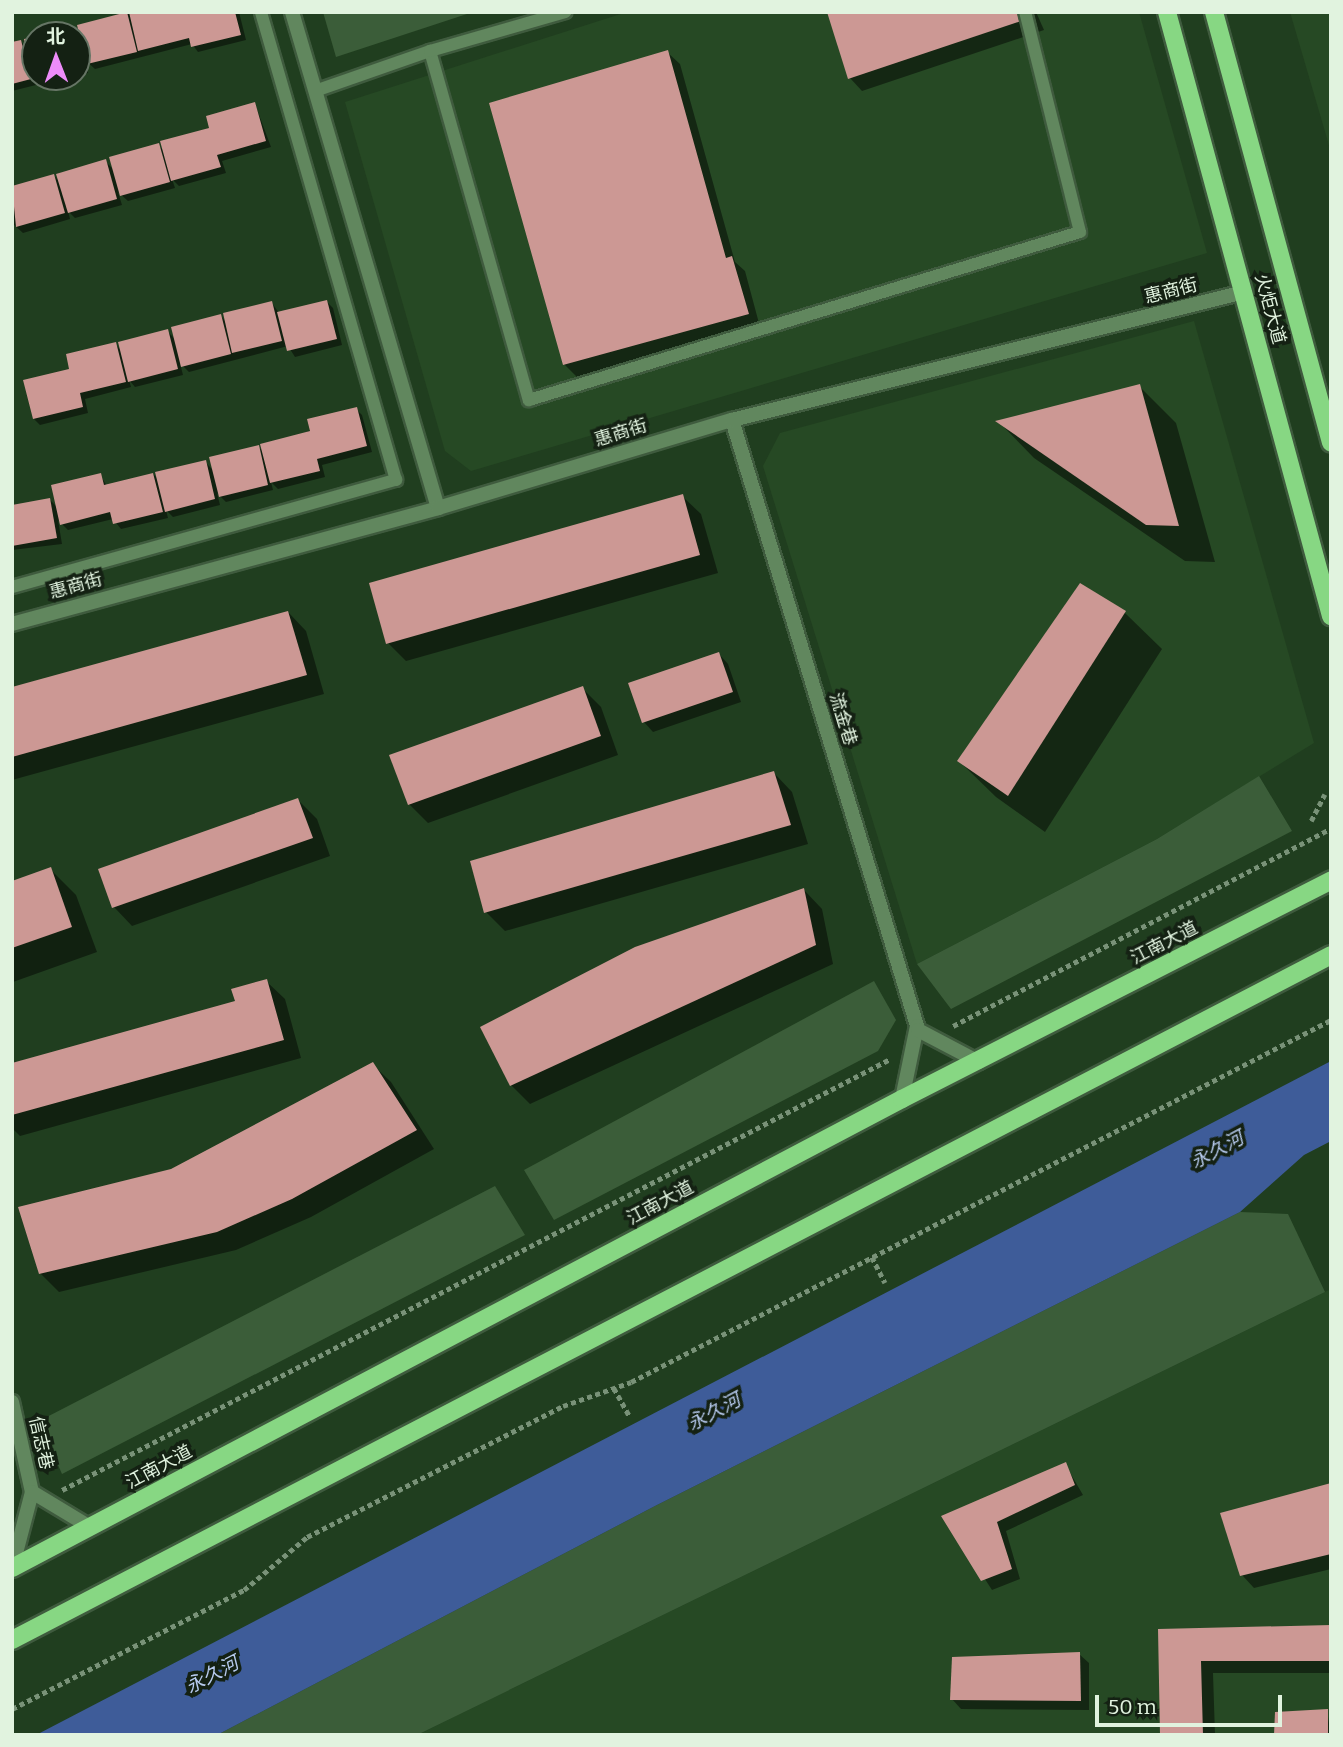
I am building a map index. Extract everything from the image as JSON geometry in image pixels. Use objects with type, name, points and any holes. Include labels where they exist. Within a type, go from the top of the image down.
[{"type":"main road","name":"火炬大道","points":[[1167,12],[1331,616]]},
{"type":"main road","name":"火炬大道","points":[[1214,12],[1331,442]]},
{"type":"main road","name":"江南大道","points":[[12,1568],[902,1099],[1331,880]]},
{"type":"main road","points":[[12,1640],[1331,955]]},
{"type":"street","points":[[292,12],[438,508]]},
{"type":"street","name":"惠商街","points":[[12,624],[438,508],[732,420],[1244,292]]},
{"type":"street","name":"流金巷","points":[[732,420],[918,1030]]},
{"type":"street","points":[[902,1099],[918,1030],[979,1062]]},
{"type":"street","name":"信志巷","points":[[12,1402],[38,1496],[12,1568]]},
{"type":"street","points":[[38,1496],[90,1527]]},
{"type":"lane","points":[[12,587],[396,480],[261,12]]},
{"type":"lane","points":[[315,91],[430,51],[565,12]]},
{"type":"lane","points":[[430,51],[528,400],[1080,232],[1025,12]]},
{"type":"path","points":[[1311,821],[1325,794]]},
{"type":"path","points":[[932,1037],[1331,828]]},
{"type":"path","points":[[12,1709],[244,1590],[307,1537],[563,1406],[614,1388],[1331,1020]]},
{"type":"path","points":[[38,1496],[914,1047]]},
{"type":"path","points":[[872,1257],[885,1283]]},
{"type":"path","points":[[614,1388],[629,1415]]},
{"type":"shaded area","points":[[323,12],[473,12],[336,57]]},
{"type":"shaded area","points":[[627,12],[1139,12],[1207,253],[471,471],[445,451],[345,102]]},
{"type":"shaded area","points":[[1290,12],[1331,12],[1331,152]]},
{"type":"shaded area","points":[[1194,321],[1314,743],[1157,839],[917,964],[763,466],[780,433]]},
{"type":"shaded area","points":[[1259,776],[1292,831],[951,1009],[917,964],[1157,839]]},
{"type":"shaded area","points":[[874,981],[896,1020],[878,1051],[554,1220],[524,1170]]},
{"type":"shaded area","points":[[495,1186],[525,1235],[62,1474],[39,1421]]},
{"type":"shaded area","points":[[1240,1212],[1288,1214],[1325,1292],[417,1735],[217,1735],[655,1506]]},
{"type":"shaded area","points":[[1331,1289],[1331,1735],[417,1735]]},
{"type":"water","name":"永久河","points":[[1331,1061],[1331,1141],[1304,1155],[1240,1212],[655,1506],[217,1735],[36,1735]]},
{"type":"building","points":[[127,12],[137,52],[91,63],[91,21]]},
{"type":"building","points":[[129,12],[235,12],[241,35],[191,47],[189,38],[138,51]]},
{"type":"building","points":[[827,12],[1031,12],[1033,17],[848,79]]},
{"type":"building","points":[[21,40],[21,82],[12,84],[12,42]]},
{"type":"building","points":[[668,50],[726,258],[732,256],[749,314],[563,365],[489,103]]},
{"type":"building","points":[[255,102],[266,141],[217,155],[221,167],[171,181],[160,141],[209,128],[206,116]]},
{"type":"building","points":[[159,143],[170,182],[120,196],[109,157]]},
{"type":"building","points":[[106,159],[117,199],[68,213],[56,174]]},
{"type":"building","points":[[54,174],[65,213],[16,227],[12,186]]},
{"type":"building","points":[[327,300],[337,339],[287,351],[277,312]]},
{"type":"building","points":[[272,301],[282,341],[232,353],[223,313]]},
{"type":"building","points":[[221,314],[231,354],[181,367],[171,327]]},
{"type":"building","points":[[168,329],[178,369],[128,382],[118,342]]},
{"type":"building","points":[[116,342],[126,382],[80,393],[83,407],[33,419],[23,380],[69,369],[66,354]]},
{"type":"building","points":[[1140,384],[1179,526],[1146,525],[995,421]]},
{"type":"building","points":[[357,407],[367,446],[317,459],[320,471],[270,483],[260,444],[310,431],[307,419]]},
{"type":"building","points":[[259,445],[268,485],[219,497],[209,457]]},
{"type":"building","points":[[206,460],[215,499],[165,512],[155,472]]},
{"type":"building","points":[[101,473],[104,485],[153,473],[163,512],[113,524],[110,512],[60,525],[51,485]]},
{"type":"building","points":[[683,494],[700,555],[386,644],[369,583]]},
{"type":"building","points":[[50,498],[57,538],[12,546],[12,505]]},
{"type":"building","points":[[1080,583],[1126,611],[1008,796],[957,761]]},
{"type":"building","points":[[288,611],[307,675],[12,757],[12,687]]},
{"type":"building","points":[[719,652],[733,692],[642,723],[628,683]]},
{"type":"building","points":[[583,686],[601,736],[408,805],[389,755]]},
{"type":"building","points":[[774,771],[791,825],[484,913],[470,861]]},
{"type":"building","points":[[298,798],[313,838],[112,908],[98,869]]},
{"type":"building","points":[[51,867],[72,927],[12,948],[12,881]]},
{"type":"building","points":[[804,888],[816,945],[510,1086],[480,1027],[635,947]]},
{"type":"building","points":[[267,979],[284,1040],[12,1115],[12,1063],[235,1001],[231,989]]},
{"type":"building","points":[[373,1062],[417,1130],[292,1199],[217,1232],[39,1274],[18,1207],[171,1169]]},
{"type":"building","points":[[1066,1462],[1075,1485],[997,1522],[1012,1569],[981,1581],[941,1516]]},
{"type":"building","points":[[1331,1483],[1331,1554],[1240,1576],[1220,1513]]},
{"type":"building","points":[[1331,1625],[1331,1661],[1201,1661],[1203,1735],[1160,1735],[1158,1629]]},
{"type":"building","points":[[1080,1652],[1081,1701],[950,1700],[952,1657]]},
{"type":"building","points":[[1328,1709],[1328,1735],[1274,1735],[1275,1712]]}]
